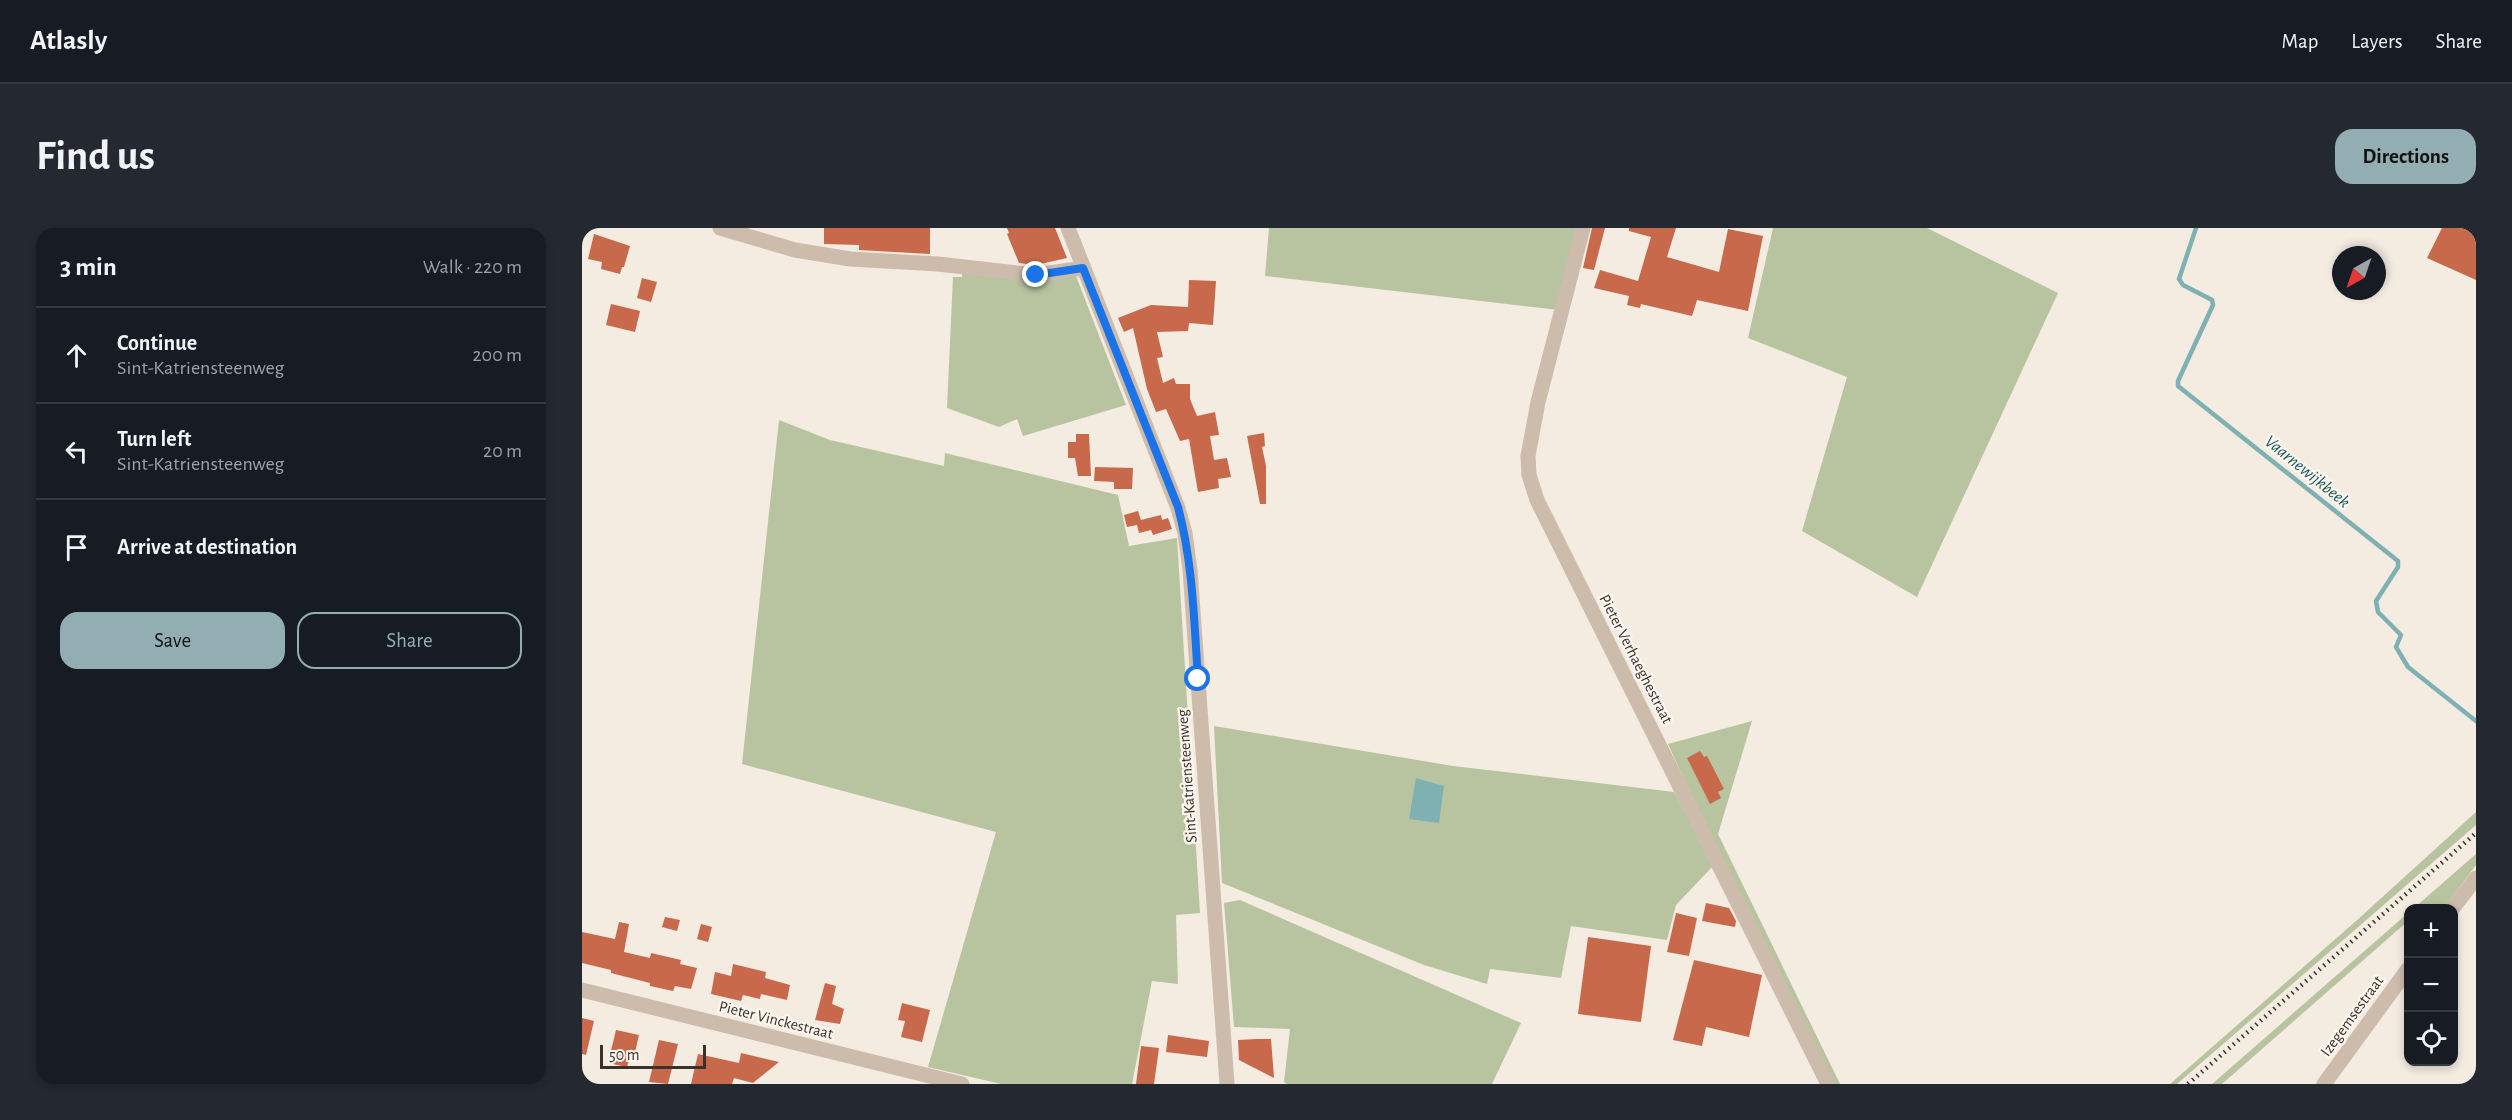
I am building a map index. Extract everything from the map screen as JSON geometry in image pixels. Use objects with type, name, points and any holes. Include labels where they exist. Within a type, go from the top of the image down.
[{"type":"street","points":[[720,228],[795,250],[850,260],[938,264],[1036,275],[1083,268]]},
{"type":"street","name":"Sint-Katriensteenweg","points":[[1068,228],[1178,507],[1185,533],[1190,570],[1227,1084]]},
{"type":"street","name":"Pieter Verhaeghestraat","points":[[1583,228],[1538,402],[1528,456],[1529,475],[1536,500],[1828,1084]]},
{"type":"street","points":[[2457,904],[2476,878]]},
{"type":"street","name":"Izegemsestraat","points":[[2324,1084],[2404,976]]},
{"type":"street","name":"Pieter Vinckestraat","points":[[582,990],[962,1084]]},
{"type":"green space","points":[[1269,228],[1578,228],[1559,310],[1265,276]]},
{"type":"green space","points":[[1773,228],[1927,228],[2058,293],[1917,597],[1802,531],[1847,377],[1748,338]]},
{"type":"green space","points":[[962,271],[1076,276],[1126,405],[1023,436],[1017,419],[999,427],[947,408],[953,277],[962,277]]},
{"type":"green space","points":[[779,420],[830,440],[944,466],[945,453],[1118,495],[1129,546],[1177,538],[1200,913],[1176,915],[1178,984],[1152,981],[1132,1084],[1001,1084],[928,1067],[996,832],[742,764]]},
{"type":"green space","points":[[1752,721],[1718,834],[1840,1084],[1832,1084],[1711,838],[1668,744]]},
{"type":"green space","points":[[1214,726],[1453,766],[1674,792],[1714,865],[1676,905],[1667,940],[1571,926],[1561,978],[1490,969],[1487,984],[1424,965],[1222,883]]},
{"type":"green space","points":[[2476,812],[2476,825],[2177,1084],[2170,1084],[2356,921]]},
{"type":"green space","points":[[2476,854],[2476,865],[2447,904],[2419,904]]},
{"type":"green space","points":[[1240,900],[1521,1023],[1492,1084],[1287,1084],[1284,1082],[1290,1029],[1234,1027],[1224,903]]},
{"type":"green space","points":[[2404,916],[2404,925],[2222,1084],[2212,1084]]},
{"type":"water","points":[[1416,778],[1444,786],[1439,823],[1409,819]]},
{"type":"building","points":[[824,228],[930,228],[930,254],[859,250],[859,245],[824,244]]},
{"type":"building","points":[[1007,228],[1055,228],[1067,258],[1036,265],[1019,263],[1007,234],[1009,233]]},
{"type":"building","points":[[1592,228],[1605,228],[1594,270],[1583,268]]},
{"type":"building","points":[[1629,228],[1676,228],[1667,257],[1719,272],[1728,229],[1763,236],[1748,311],[1697,300],[1692,316],[1641,304],[1640,308],[1627,305],[1629,296],[1594,288],[1600,270],[1638,281],[1651,237],[1629,231]]},
{"type":"building","points":[[2442,228],[2476,228],[2476,280],[2427,258]]},
{"type":"building","points":[[594,234],[630,246],[620,274],[601,269],[602,262],[588,259]]},
{"type":"building","points":[[642,278],[657,282],[651,302],[637,298]]},
{"type":"building","points":[[1189,280],[1216,281],[1213,325],[1189,323],[1188,331],[1157,332],[1163,357],[1157,358],[1163,383],[1174,378],[1176,384],[1190,384],[1190,399],[1197,416],[1215,412],[1219,435],[1210,436],[1214,460],[1227,458],[1231,477],[1218,479],[1219,488],[1198,492],[1189,439],[1180,441],[1166,409],[1156,412],[1147,389],[1133,328],[1124,332],[1118,318],[1151,305],[1188,307]]},
{"type":"building","points":[[611,304],[640,311],[635,332],[606,325]]},
{"type":"building","points":[[1264,433],[1265,446],[1262,447],[1266,466],[1266,504],[1260,504],[1247,436]]},
{"type":"building","points":[[1076,434],[1089,434],[1091,476],[1078,476],[1075,458],[1068,458],[1068,442],[1076,442]]},
{"type":"building","points":[[1095,467],[1133,468],[1132,489],[1114,489],[1114,482],[1094,481]]},
{"type":"building","points":[[1138,511],[1141,520],[1161,515],[1162,520],[1168,518],[1172,529],[1153,535],[1151,530],[1139,533],[1137,525],[1127,527],[1124,515]]},
{"type":"building","points":[[1700,751],[1704,757],[1707,756],[1724,789],[1718,792],[1721,798],[1710,804],[1687,758]]},
{"type":"building","points":[[1706,903],[1729,908],[1736,921],[1735,927],[1702,921]]},
{"type":"building","points":[[1676,913],[1697,918],[1689,956],[1667,952]]},
{"type":"building","points":[[665,917],[680,920],[677,931],[662,927]]},
{"type":"building","points":[[619,922],[629,924],[624,952],[650,958],[651,953],[681,960],[680,964],[697,968],[691,989],[675,986],[673,991],[650,986],[650,983],[582,963],[582,932],[615,939]]},
{"type":"building","points":[[701,924],[712,927],[708,942],[697,939]]},
{"type":"building","points":[[1588,937],[1651,946],[1641,1022],[1578,1014]]},
{"type":"building","points":[[1694,960],[1762,975],[1749,1037],[1706,1027],[1702,1046],[1673,1040]]},
{"type":"building","points":[[733,964],[766,972],[765,978],[790,985],[787,1000],[761,994],[760,999],[743,995],[741,1001],[711,994],[715,972],[731,976]]},
{"type":"building","points":[[825,983],[836,986],[832,1004],[844,1009],[840,1024],[815,1020]]},
{"type":"building","points":[[902,1003],[930,1010],[922,1042],[901,1037],[905,1021],[898,1020]]},
{"type":"building","points":[[582,1018],[594,1021],[586,1055],[582,1054]]},
{"type":"building","points":[[616,1030],[639,1035],[633,1061],[629,1060],[627,1067],[608,1063]]},
{"type":"building","points":[[1168,1035],[1209,1041],[1207,1057],[1166,1052]]},
{"type":"building","points":[[1271,1039],[1274,1078],[1239,1060],[1238,1040]]},
{"type":"building","points":[[659,1040],[678,1044],[668,1084],[649,1082]]},
{"type":"building","points":[[1141,1046],[1159,1048],[1154,1084],[1136,1084]]},
{"type":"building","points":[[741,1053],[779,1062],[753,1083],[734,1078],[732,1084],[691,1084],[698,1054],[739,1063]]},
{"type":"waterway","name":"Vaarnewijkbeek","points":[[2196,228],[2179,279],[2183,285],[2212,300],[2213,305],[2178,381],[2178,386],[2398,561],[2398,567],[2376,601],[2378,612],[2401,635],[2396,647],[2408,667],[2476,721]]},
{"type":"railway","points":[[2188,1084],[2476,833]]},
{"type":"route","points":[[1036,275],[1083,268],[1178,507],[1185,533],[1190,570],[1198,679]]}]
